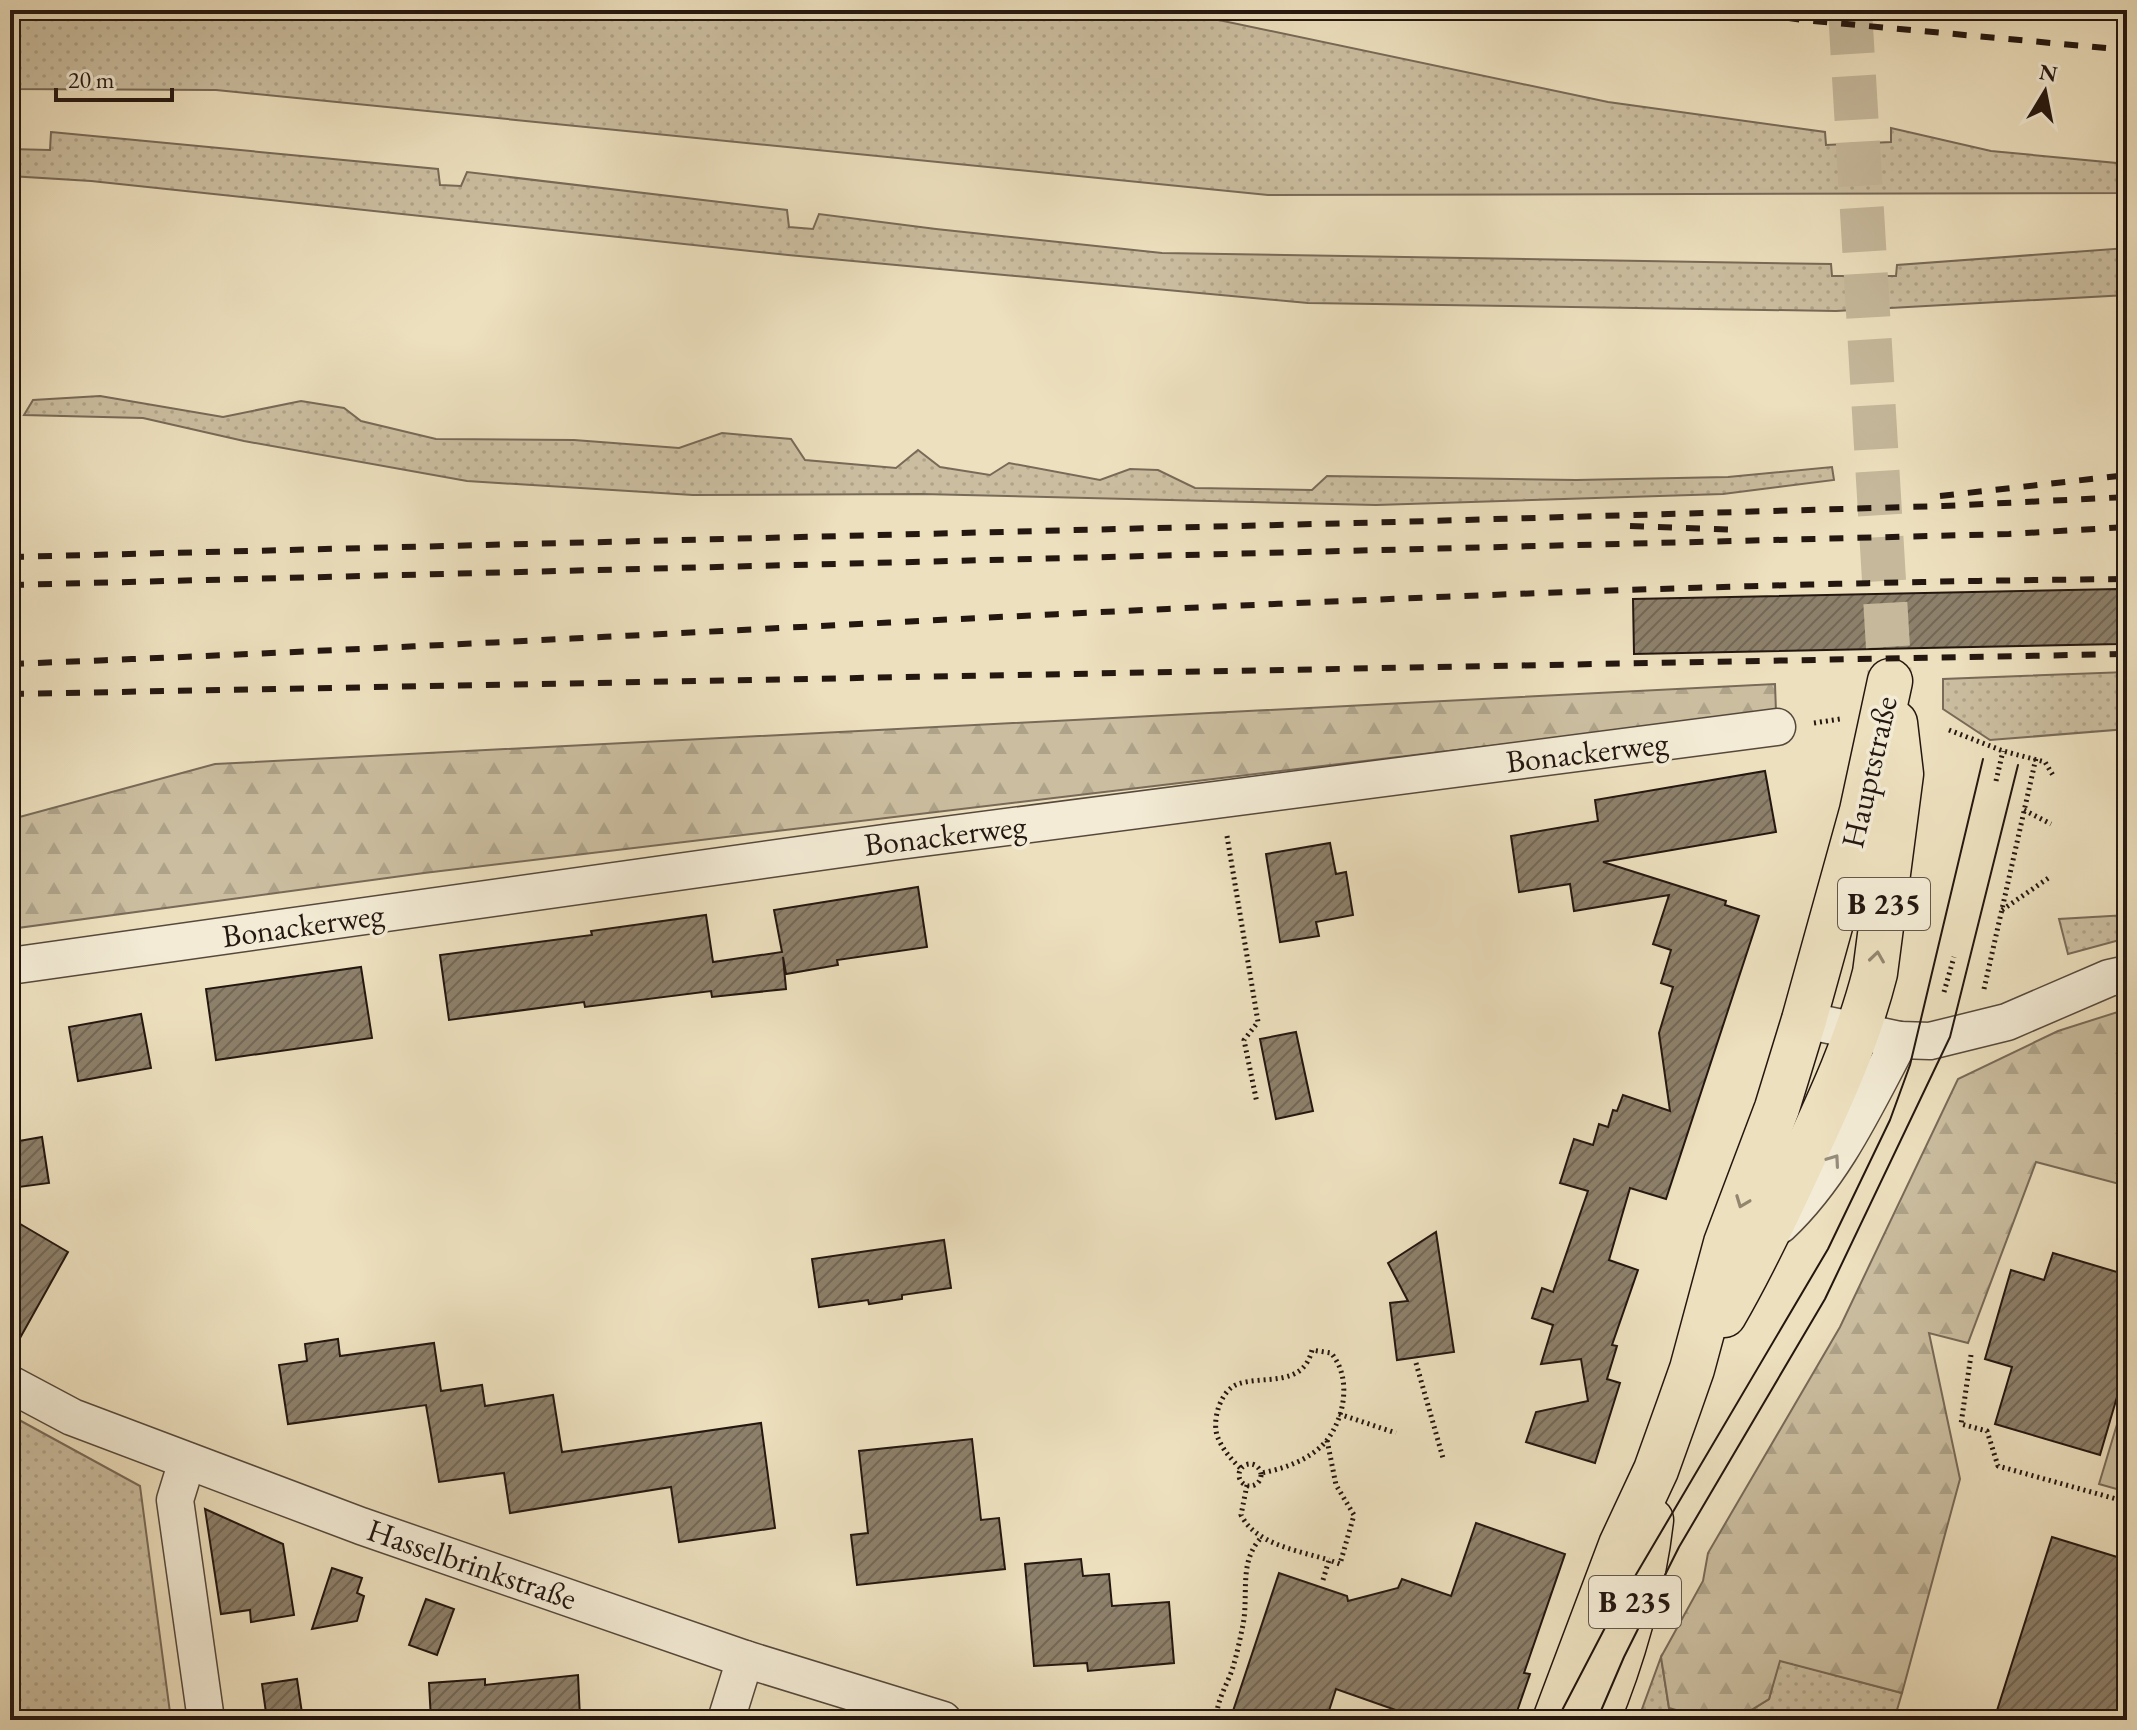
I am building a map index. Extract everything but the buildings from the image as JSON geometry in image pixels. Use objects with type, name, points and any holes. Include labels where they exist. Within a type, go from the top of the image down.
[{"type":"main road","name":"Hauptstraße","points":[[1555,1720],[1616,1556],[1656,1470],[1692,1369],[1726,1243],[1769,1131],[1804,1020],[1862,811],[1890,681],[1901,774],[1875,973],[1879,1036],[1831,1099],[1742,1284],[1692,1369]]},
{"type":"main road","name":"Hauptstraße","points":[[1597,1720],[1608,1695],[1647,1555],[1656,1470]]},
{"type":"street","name":"Bonackerweg","points":[[10,966],[846,848],[1777,727]]},
{"type":"street","points":[[1804,1020],[1879,1036],[1930,1041],[2007,1022],[2109,978],[2127,974]]},
{"type":"street","name":"Hasselbrinkstraße","points":[[10,1384],[72,1417],[361,1526],[745,1659],[943,1720]]},
{"type":"street","points":[[187,1461],[175,1500],[206,1720]]},
{"type":"street","points":[[726,1720],[745,1659]]},
{"type":"path","points":[[1777,727],[1848,718],[1880,728]]},
{"type":"path","points":[[1949,730],[2003,751],[2045,762],[2054,777]]},
{"type":"path","points":[[1996,781],[2003,751]]},
{"type":"path","points":[[1981,1002],[2036,758]]},
{"type":"path","points":[[1220,799],[1258,1022],[1244,1040],[1257,1103]]},
{"type":"path","points":[[2024,810],[2051,824]]},
{"type":"path","points":[[2002,910],[2050,877]]},
{"type":"path","points":[[1944,992],[1954,957]]},
{"type":"path","points":[[1247,1485],[1239,1478],[1240,1468],[1222,1447],[1216,1434],[1221,1401],[1233,1386],[1240,1383],[1281,1379],[1298,1371],[1311,1356],[1312,1350],[1331,1353],[1342,1369],[1345,1384],[1339,1414],[1327,1439],[1295,1463],[1261,1473]]},
{"type":"path","points":[[1971,1355],[1961,1424],[1987,1431],[1998,1466],[2127,1502]]},
{"type":"path","points":[[1416,1363],[1443,1458]]},
{"type":"path","points":[[1339,1414],[1396,1433]]},
{"type":"path","points":[[1247,1485],[1241,1515],[1249,1527],[1262,1537],[1340,1564],[1354,1515],[1336,1485],[1327,1439]]},
{"type":"path","points":[[1240,1468],[1251,1464],[1258,1467],[1261,1473],[1257,1483],[1247,1485]]},
{"type":"path","points":[[1217,1720],[1218,1708],[1233,1668],[1247,1604],[1245,1568],[1253,1546],[1262,1537]]},
{"type":"path","points":[[1323,1580],[1329,1560]]},
{"type":"green space","points":[[10,10],[1171,10],[1608,102],[1825,132],[1826,145],[1891,142],[1891,128],[1991,151],[2127,164],[2127,193],[1268,195],[216,90],[10,89]]},
{"type":"green space","points":[[51,132],[438,169],[440,185],[461,186],[467,172],[787,210],[789,227],[813,229],[819,214],[1162,253],[1831,264],[1832,276],[1896,276],[1897,265],[2127,248],[2127,295],[1836,311],[1308,303],[788,255],[91,181],[10,176],[10,149],[50,150]]},
{"type":"green space","points":[[100,396],[223,417],[301,401],[344,408],[361,421],[436,439],[574,440],[679,448],[722,433],[791,439],[805,460],[896,468],[918,450],[940,467],[990,475],[1009,463],[1100,480],[1130,469],[1158,470],[1195,488],[1312,490],[1327,476],[1576,480],[1728,477],[1832,467],[1834,480],[1723,494],[1376,505],[922,494],[693,495],[467,481],[244,441],[143,418],[24,415],[33,400]]},
{"type":"green space","points":[[2127,672],[2127,729],[1990,740],[1943,709],[1943,679]]},
{"type":"green space","points":[[1775,684],[1776,712],[424,873],[10,929],[10,875],[15,874],[12,819],[215,764]]},
{"type":"green space","points":[[2127,915],[2127,938],[2068,954],[2059,919]]},
{"type":"green space","points":[[2127,1009],[2127,1186],[2036,1162],[1968,1343],[1929,1333],[1960,1479],[1902,1693],[1780,1661],[1769,1699],[1735,1720],[1711,1720],[1669,1708],[1661,1657],[1703,1581],[1708,1553],[1840,1327],[1958,1079],[2058,1031]]},
{"type":"green space","points":[[10,1415],[140,1486],[171,1720],[10,1720]]},
{"type":"green space","points":[[2118,1421],[2127,1424],[2127,1492],[2099,1484]]},
{"type":"green space","points":[[1661,1657],[1669,1708],[1711,1720],[1638,1720]]},
{"type":"green space","points":[[1779,1660],[1902,1693],[1894,1720],[1735,1720],[1769,1699]]},
{"type":"tunnel","points":[[1850,10],[1890,681]]},
{"type":"tram line","points":[[1557,1720],[1608,1622],[1828,1249],[1890,1120],[1910,1065],[1983,759]]},
{"type":"tram line","points":[[1597,1720],[1624,1657],[1679,1547],[1825,1299],[1950,1037],[2018,765]]},
{"type":"railway","points":[[1730,10],[1803,20],[2127,50]]},
{"type":"railway","points":[[1940,496],[2127,475]]},
{"type":"railway","points":[[10,557],[1395,522],[1943,506],[2127,497]]},
{"type":"railway","points":[[1630,526],[1741,530]]},
{"type":"railway","points":[[10,585],[2009,534],[2127,527]]},
{"type":"railway","points":[[10,664],[1333,601],[1862,583],[2127,579]]},
{"type":"railway","points":[[10,694],[2127,654]]}]
